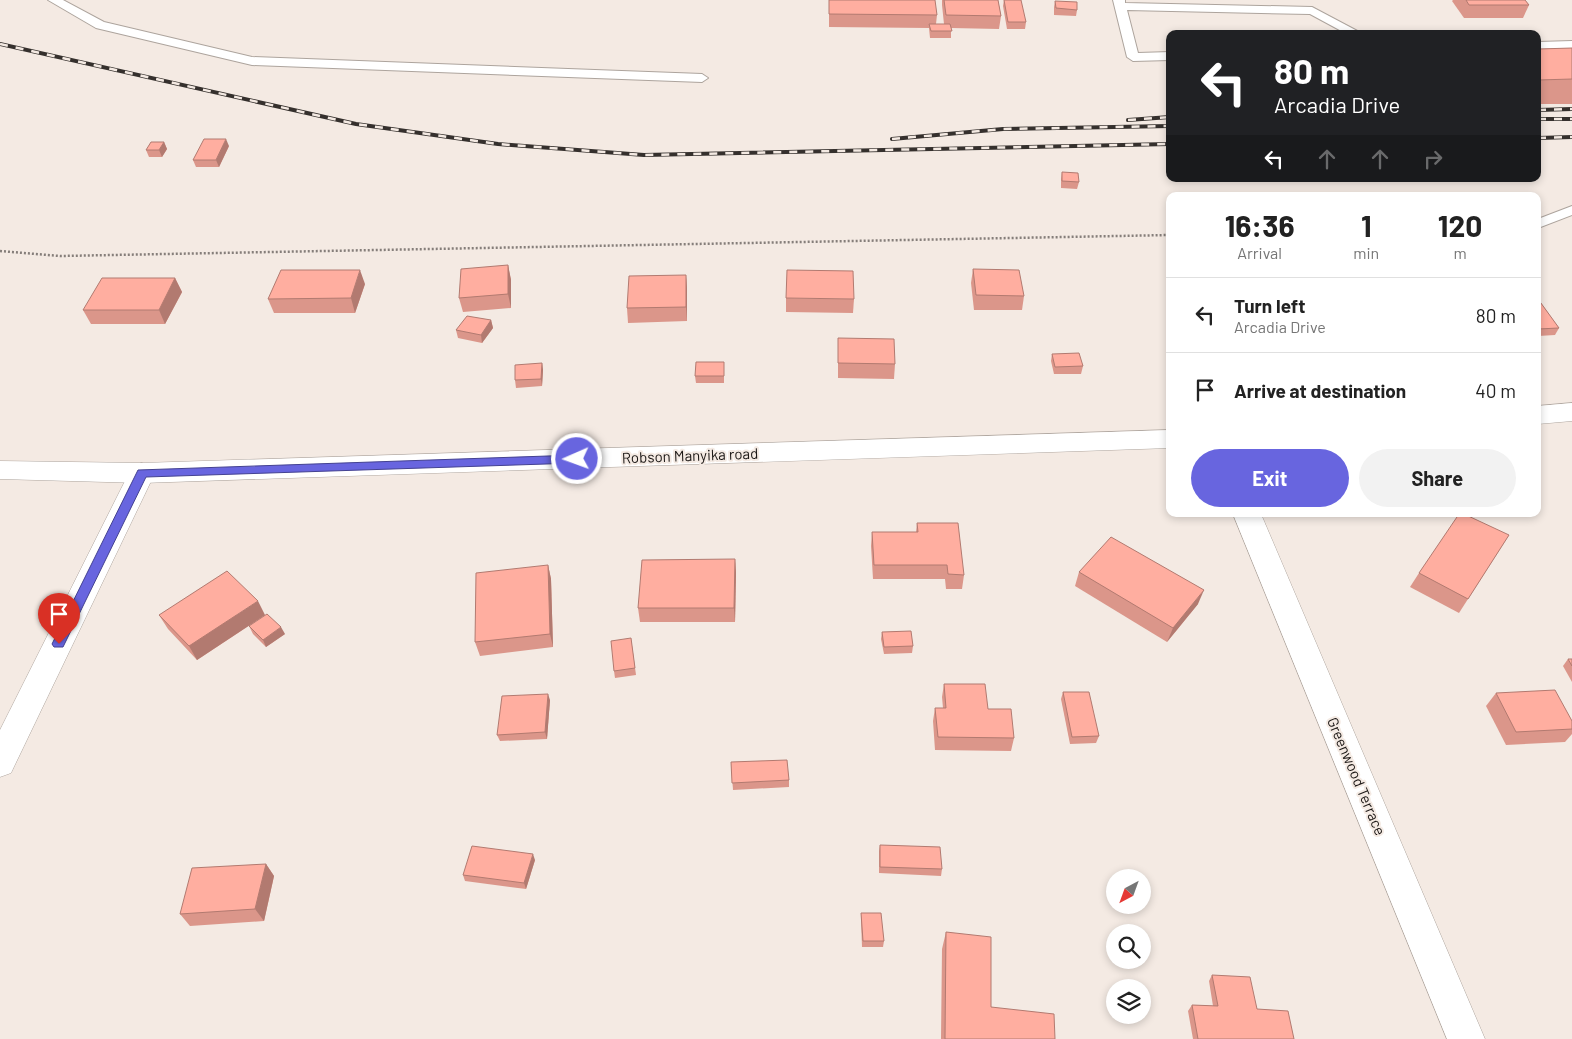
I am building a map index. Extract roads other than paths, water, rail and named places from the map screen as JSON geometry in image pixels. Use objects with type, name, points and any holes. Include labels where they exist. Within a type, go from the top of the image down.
[{"type":"street","points":[[1541,415],[1572,412]]},
{"type":"street","name":"Robson Manyika road","points":[[0,470],[142,473],[1166,439]]},
{"type":"street","points":[[0,763],[142,473]]},
{"type":"street","name":"Greenwood Terrace","points":[[1248,517],[1466,1039]]},
{"type":"lane","points":[[54,0],[100,25],[252,61],[702,78]]},
{"type":"lane","points":[[1166,56],[1133,57],[1119,3],[1312,11],[1349,30]]},
{"type":"lane","points":[[1541,46],[1572,44]]},
{"type":"lane","points":[[1541,223],[1572,210]]},
{"type":"railway","points":[[0,44],[356,124],[498,144],[644,155],[1166,144]]},
{"type":"railway","points":[[1541,110],[1572,109]]},
{"type":"railway","points":[[1128,120],[1166,117]]},
{"type":"railway","points":[[1541,119],[1572,119]]},
{"type":"railway","points":[[892,139],[1003,129],[1166,126]]},
{"type":"railway","points":[[1541,138],[1572,137]]}]
